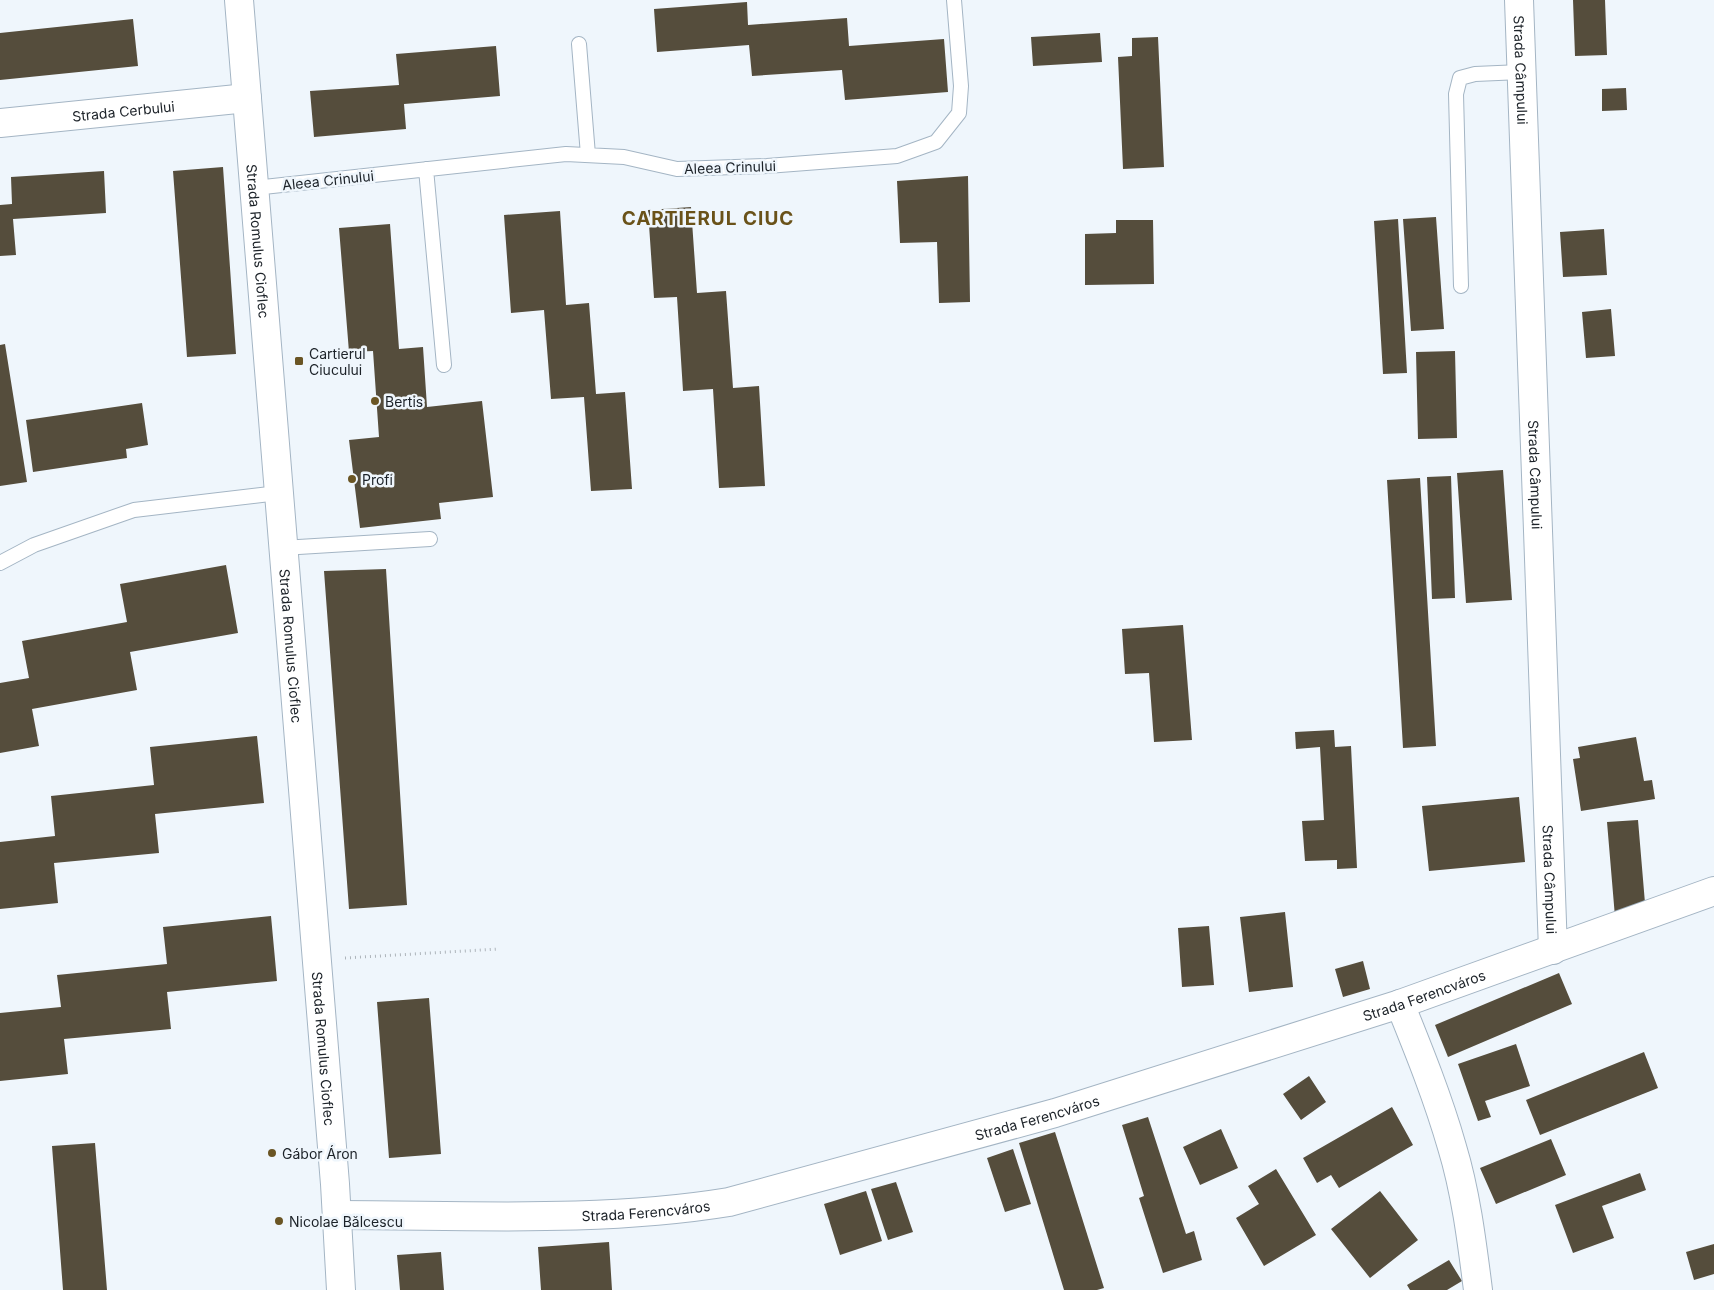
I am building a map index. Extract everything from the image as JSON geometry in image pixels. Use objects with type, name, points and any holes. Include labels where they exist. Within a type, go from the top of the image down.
[{"type":"street","name":"Strada Romulus Cioflec","points":[[239,0],[337,1215],[341,1290]]},
{"type":"street","name":"Strada Câmpului","points":[[1519,0],[1553,950]]},
{"type":"street","name":"Strada Cerbului","points":[[0,123],[247,98]]},
{"type":"street","name":"Strada Ferencváros","points":[[337,1215],[633,1214],[729,1202],[1055,1113],[1400,1004],[1714,891]]},
{"type":"street","points":[[1400,1004],[1423,1062],[1452,1148],[1472,1241],[1478,1290]]},
{"type":"lane","name":"Aleea Crinului","points":[[254,188],[566,154],[624,156],[677,169],[709,169],[897,156],[936,142],[959,113],[962,86],[954,0]]},
{"type":"lane","points":[[579,44],[588,155]]},
{"type":"lane","points":[[1461,286],[1456,94],[1460,78],[1475,74],[1521,72]]},
{"type":"lane","points":[[426,169],[444,365]]},
{"type":"lane","points":[[0,562],[34,545],[134,510],[278,493]]},
{"type":"lane","points":[[282,548],[430,539]]},
{"type":"path","points":[[316,959],[499,949]]},
{"type":"building","points":[[1573,0],[1605,0],[1607,55],[1575,56]]},
{"type":"building","points":[[747,2],[748,25],[847,18],[849,46],[944,39],[948,92],[845,100],[842,70],[752,76],[749,45],[657,52],[654,9]]},
{"type":"building","points":[[133,19],[138,66],[0,80],[0,33]]},
{"type":"building","points":[[1100,33],[1102,62],[1033,66],[1031,37]]},
{"type":"building","points":[[1158,37],[1164,167],[1123,169],[1118,57],[1132,56],[1132,38]]},
{"type":"building","points":[[496,46],[500,96],[404,104],[406,129],[314,137],[310,91],[399,85],[396,54]]},
{"type":"building","points":[[1626,88],[1627,110],[1602,111],[1602,89]]},
{"type":"building","points":[[223,167],[236,354],[187,357],[173,171]]},
{"type":"building","points":[[104,171],[106,213],[13,219],[16,255],[0,256],[0,205],[12,204],[11,177]]},
{"type":"building","points":[[968,176],[970,302],[939,303],[937,242],[900,243],[897,181]]},
{"type":"building","points":[[691,207],[697,293],[726,291],[733,388],[759,386],[765,486],[719,488],[713,389],[683,391],[677,297],[654,298],[648,210]]},
{"type":"building","points":[[560,211],[566,305],[589,303],[596,394],[625,392],[632,489],[591,491],[584,397],[551,399],[544,310],[511,313],[504,215]]},
{"type":"building","points":[[1436,217],[1444,329],[1411,331],[1403,219]]},
{"type":"building","points":[[1398,219],[1407,373],[1383,374],[1374,221]]},
{"type":"building","points":[[1116,220],[1153,220],[1154,284],[1085,285],[1085,234],[1116,233]]},
{"type":"building","points":[[390,224],[399,349],[423,347],[427,407],[482,401],[493,497],[439,503],[441,519],[360,528],[349,440],[379,437],[373,351],[349,352],[339,228]]},
{"type":"building","points":[[1604,229],[1607,275],[1563,277],[1560,232]]},
{"type":"building","points":[[1611,309],[1615,356],[1586,358],[1582,312]]},
{"type":"building","points":[[5,344],[27,482],[0,486],[0,345]]},
{"type":"building","points":[[1455,351],[1457,438],[1418,439],[1416,352]]},
{"type":"building","points":[[142,403],[148,445],[126,449],[127,458],[33,472],[26,420]]},
{"type":"building","points":[[1503,470],[1512,600],[1466,603],[1457,473]]},
{"type":"building","points":[[1451,476],[1455,598],[1432,599],[1427,477]]},
{"type":"building","points":[[1420,478],[1436,746],[1403,748],[1387,480]]},
{"type":"building","points":[[226,565],[238,633],[130,652],[137,690],[32,709],[39,746],[0,753],[0,683],[29,678],[22,641],[127,622],[120,584]]},
{"type":"building","points":[[386,569],[407,905],[349,909],[324,571]]},
{"type":"building","points":[[1183,625],[1192,740],[1154,742],[1149,673],[1125,674],[1122,629]]},
{"type":"building","points":[[1334,730],[1335,747],[1351,746],[1357,868],[1337,869],[1337,860],[1305,861],[1302,821],[1324,820],[1320,747],[1296,749],[1295,732]]},
{"type":"building","points":[[257,736],[264,803],[155,814],[159,853],[54,863],[58,903],[0,909],[0,842],[55,836],[51,796],[154,785],[150,747]]},
{"type":"building","points":[[1636,737],[1644,781],[1652,780],[1655,799],[1581,811],[1573,759],[1580,758],[1578,747]]},
{"type":"building","points":[[1519,797],[1525,862],[1429,871],[1422,806]]},
{"type":"building","points":[[1638,820],[1646,915],[1615,917],[1607,822]]},
{"type":"building","points":[[1285,912],[1293,987],[1249,992],[1240,917]]},
{"type":"building","points":[[271,916],[277,981],[167,992],[171,1029],[64,1039],[68,1074],[0,1081],[0,1013],[61,1007],[57,975],[167,964],[163,927]]},
{"type":"building","points":[[1209,926],[1214,985],[1182,987],[1178,928]]},
{"type":"building","points":[[1363,961],[1370,989],[1343,997],[1335,969]]},
{"type":"building","points":[[1559,973],[1572,1004],[1448,1057],[1435,1025]]},
{"type":"building","points":[[429,998],[441,1154],[389,1158],[377,1002]]},
{"type":"building","points":[[1516,1044],[1530,1086],[1485,1101],[1491,1117],[1478,1121],[1458,1064]]},
{"type":"building","points":[[1644,1052],[1658,1088],[1540,1135],[1526,1100]]},
{"type":"building","points":[[1309,1076],[1326,1102],[1301,1120],[1283,1094]]},
{"type":"building","points":[[1392,1107],[1413,1145],[1339,1188],[1331,1175],[1317,1183],[1303,1158]]},
{"type":"building","points":[[1148,1117],[1186,1234],[1194,1231],[1202,1260],[1163,1273],[1139,1198],[1144,1196],[1122,1125]]},
{"type":"building","points":[[1221,1129],[1238,1168],[1200,1185],[1183,1147]]},
{"type":"building","points":[[1055,1132],[1104,1288],[1097,1290],[1064,1290],[1019,1143]]},
{"type":"building","points":[[1551,1139],[1566,1175],[1496,1204],[1480,1168]]},
{"type":"building","points":[[95,1143],[107,1290],[63,1290],[52,1146]]},
{"type":"building","points":[[1013,1149],[1031,1204],[1005,1212],[987,1158]]},
{"type":"building","points":[[1276,1169],[1316,1235],[1264,1266],[1236,1218],[1259,1204],[1248,1186]]},
{"type":"building","points":[[1640,1173],[1646,1190],[1602,1206],[1614,1238],[1573,1253],[1555,1205]]},
{"type":"building","points":[[896,1182],[913,1232],[888,1240],[871,1189]]},
{"type":"building","points":[[866,1191],[882,1241],[840,1255],[824,1204]]},
{"type":"building","points":[[1380,1191],[1418,1240],[1370,1278],[1331,1229]]},
{"type":"building","points":[[609,1242],[612,1290],[541,1290],[538,1247]]},
{"type":"building","points":[[1714,1244],[1714,1274],[1694,1280],[1686,1252]]},
{"type":"building","points":[[441,1252],[444,1290],[400,1290],[397,1255]]},
{"type":"building","points":[[1449,1260],[1462,1281],[1447,1290],[1410,1290],[1407,1285]]},
{"type":"place","name":"Cartierul Ciucului","points":[[299,361]]},
{"type":"place","name":"Bertis","points":[[375,401]]},
{"type":"place","name":"Profi","points":[[352,479]]},
{"type":"place","name":"Gábor Áron","points":[[272,1153]]},
{"type":"place","name":"Nicolae Bălcescu","points":[[279,1221]]},
{"type":"district","name":"CARTIERUL CIUC","points":[[708,218]]}]
